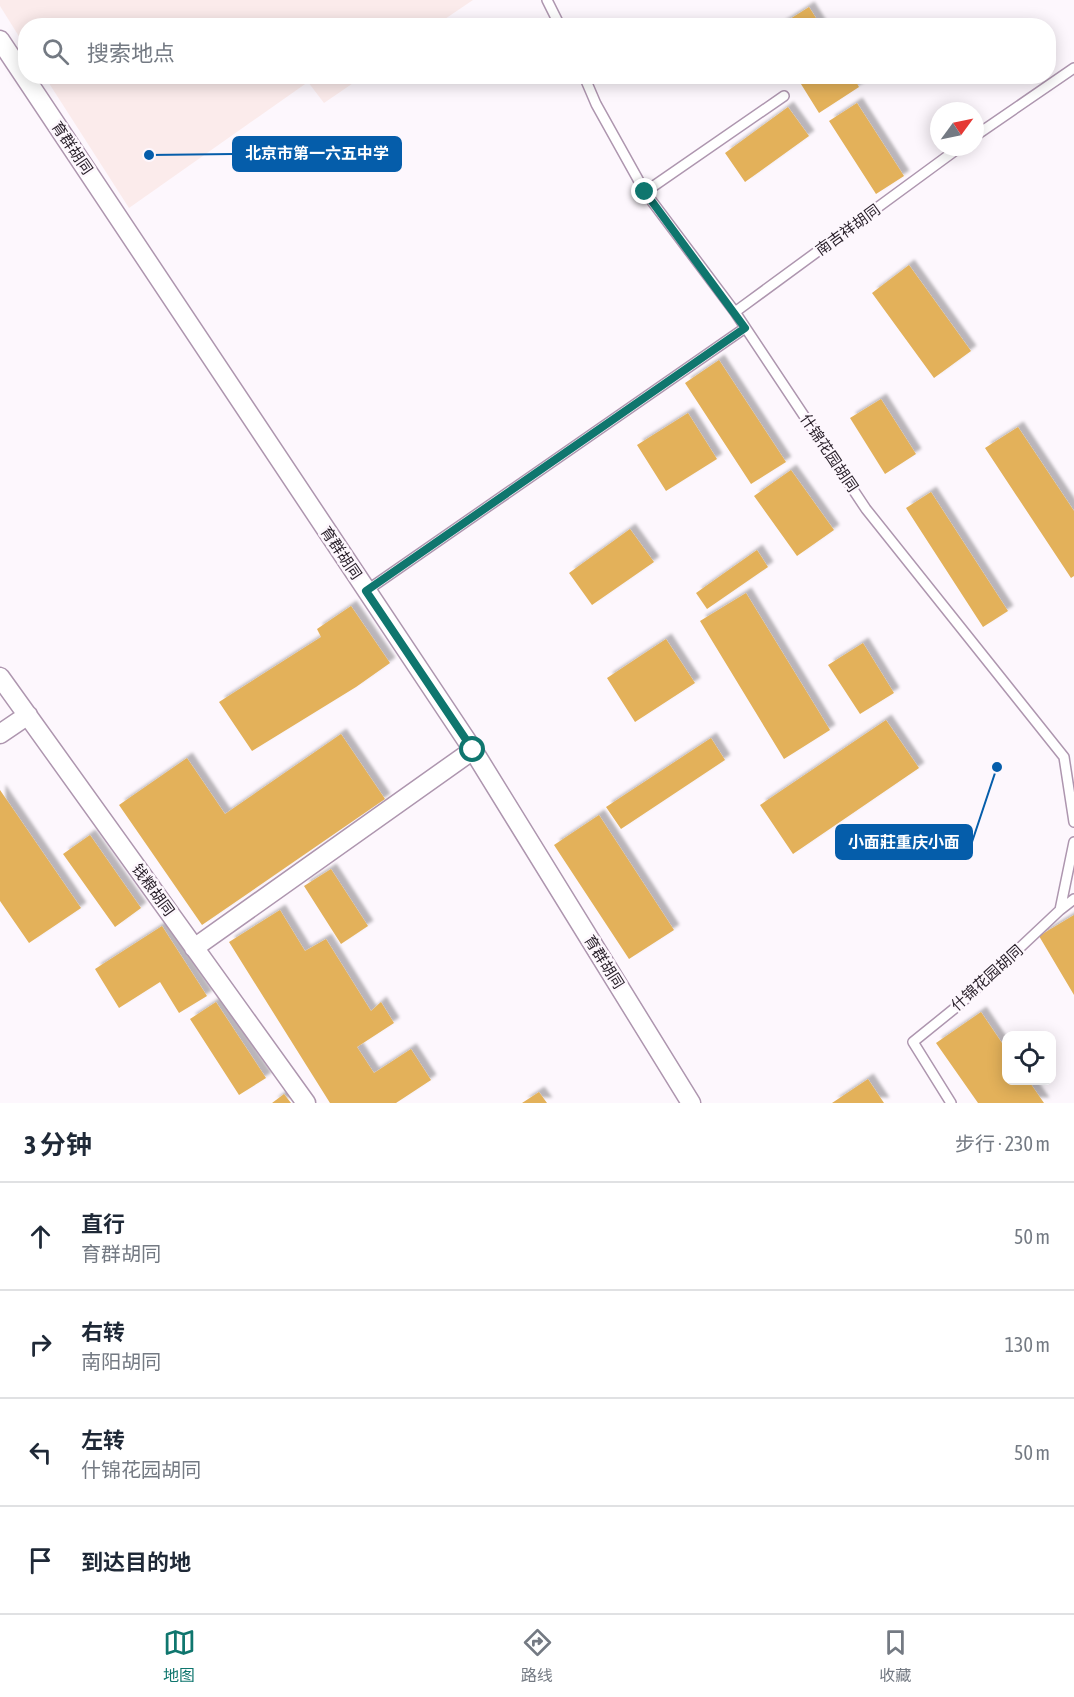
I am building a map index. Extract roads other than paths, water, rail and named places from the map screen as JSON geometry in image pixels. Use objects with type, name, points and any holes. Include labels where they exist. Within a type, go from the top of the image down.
[{"type":"street","name":"育群胡同","points":[[0,39],[18,66]]},
{"type":"street","name":"育群胡同","points":[[30,84],[473,750],[691,1103]]},
{"type":"street","name":"钱粮胡同","points":[[0,677],[306,1103]]},
{"type":"street","points":[[0,734],[28,715]]},
{"type":"street","points":[[194,948],[473,750]]},
{"type":"lane","points":[[547,0],[556,18]]},
{"type":"lane","points":[[1056,80],[1074,68]]},
{"type":"lane","name":"什锦花园胡同","points":[[587,84],[596,104],[645,192],[735,312],[866,509],[1064,757],[1074,822]]},
{"type":"lane","points":[[984,130],[1051,84]]},
{"type":"lane","points":[[645,192],[784,96]]},
{"type":"lane","name":"南吉祥胡同","points":[[735,312],[948,156]]},
{"type":"lane","points":[[366,591],[745,328]]},
{"type":"lane","points":[[1060,910],[1074,842]]},
{"type":"lane","points":[[1060,910],[1074,899]]},
{"type":"lane","name":"什锦花园胡同","points":[[951,1103],[913,1042],[960,1004],[1060,910]]},
{"type":"place","name":"北京市第一六五中学","points":[[149,155]]},
{"type":"place","name":"小面莊重庆小面","points":[[997,767]]}]
